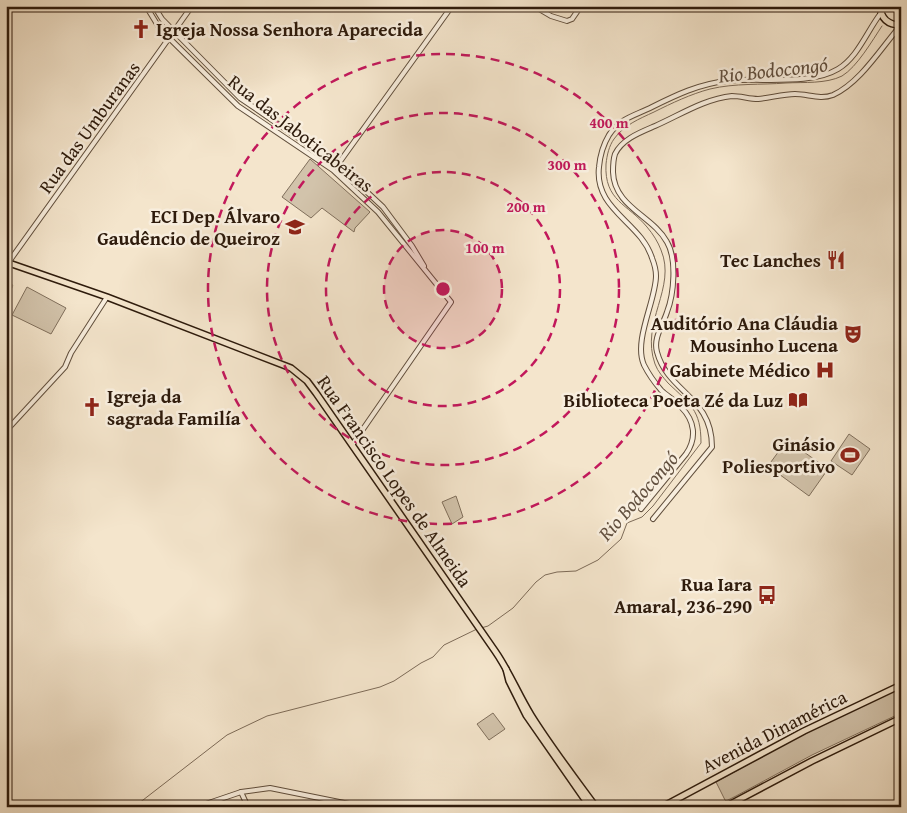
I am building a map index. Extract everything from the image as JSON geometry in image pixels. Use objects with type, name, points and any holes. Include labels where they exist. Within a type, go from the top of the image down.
[{"type":"main road","points":[[880,8],[888,22],[893,25],[901,25]]},
{"type":"main road","name":"Rua Francisco Lopes de Almeida","points":[[7,263],[258,354],[296,371],[307,381],[481,631],[506,669],[542,732],[596,807]]},
{"type":"main road","name":"Rua Francisco Lopes de Almeida","points":[[506,669],[506,675],[530,721],[590,807]]},
{"type":"main road","name":"Avenida Dinamérica","points":[[662,807],[812,727],[901,684]]},
{"type":"main road","points":[[726,807],[812,761],[901,718]]},
{"type":"street","name":"Rua das Jaboticabeiras","points":[[146,6],[154,21],[238,106],[333,170],[378,212],[419,260]]},
{"type":"street","name":"Rua das Jaboticabeiras","points":[[154,6],[162,19],[174,32],[240,98],[338,165],[383,207],[419,260]]},
{"type":"street","name":"Rua das Umburanas","points":[[7,263],[192,6]]},
{"type":"street","points":[[333,170],[452,6]]},
{"type":"street","points":[[534,6],[544,13],[564,21],[569,21],[574,17],[581,6]]},
{"type":"street","points":[[642,509],[692,446],[694,437],[690,419],[681,407],[660,389],[643,363],[641,340],[656,276],[652,257],[644,240],[611,208],[599,187],[600,158],[605,143],[620,122],[692,89],[711,83],[814,78],[832,73],[851,58],[880,8]]},
{"type":"street","points":[[653,519],[712,447],[712,435],[706,417],[696,402],[677,385],[662,367],[656,349],[658,332],[667,312],[673,284],[670,248],[662,235],[624,201],[616,188],[613,178],[613,163],[617,151],[637,134],[683,111],[723,98],[744,96],[759,99],[794,94],[812,97],[830,96],[852,82],[901,25]]},
{"type":"street","points":[[352,445],[451,302],[419,260]]},
{"type":"street","points":[[6,431],[68,363],[71,353],[107,298]]},
{"type":"street","points":[[197,807],[241,792],[275,789],[364,807]]},
{"type":"street","points":[[241,792],[248,807]]},
{"type":"shaded area","points":[[310,159],[370,212],[355,228],[354,232],[322,208],[311,218],[282,197]]},
{"type":"shaded area","points":[[27,287],[66,308],[51,334],[12,315]]},
{"type":"shaded area","name":"Ginásio Poliesportivo","points":[[849,434],[870,449],[852,475],[831,461]]},
{"type":"shaded area","points":[[787,440],[828,469],[809,496],[768,466]]},
{"type":"shaded area","points":[[456,496],[463,517],[452,524],[442,502]]},
{"type":"shaded area","points":[[901,685],[901,713],[812,755],[736,796],[725,800],[716,782]]},
{"type":"shaded area","points":[[493,713],[505,729],[489,740],[477,724]]},
{"type":"waterway","name":"Rio Bodocongó","points":[[481,628],[488,626],[513,608],[536,582],[545,575],[576,571],[598,560],[621,539],[627,523],[642,517],[653,506],[701,443],[699,423],[693,408],[664,379],[655,364],[652,334],[665,278],[665,264],[660,247],[651,232],[640,219],[619,201],[609,186],[606,176],[606,164],[608,151],[614,139],[622,130],[637,120],[696,93],[710,89],[738,85],[836,79],[848,72],[859,60],[882,26]]},
{"type":"waterway","points":[[6,294],[11,286]]},
{"type":"waterway","name":"Rio Bodocongó","points":[[134,807],[227,735],[267,716],[380,687],[394,681],[433,657],[444,645],[477,629]]},
{"type":"place","name":"Igreja Nossa Senhora Aparecida","points":[[141,29]]},
{"type":"place","name":"ECI Dep. Álvaro Gaudêncio de Queiroz","points":[[295,227]]},
{"type":"place","name":"Tec Lanches","points":[[836,260]]},
{"type":"place","name":"Auditório Ana Cláudia Mousinho Lucena","points":[[853,334]]},
{"type":"place","name":"Gabinete Médico","points":[[825,370]]},
{"type":"place","name":"Biblioteca Poeta Zé da Luz","points":[[798,400]]},
{"type":"place","name":"Igreja da sagrada Familía","points":[[92,407]]},
{"type":"place","name":"Ginásio Poliesportivo","points":[[850,455]]},
{"type":"place","name":"Rua Iara Amaral, 236-290","points":[[767,595]]}]
